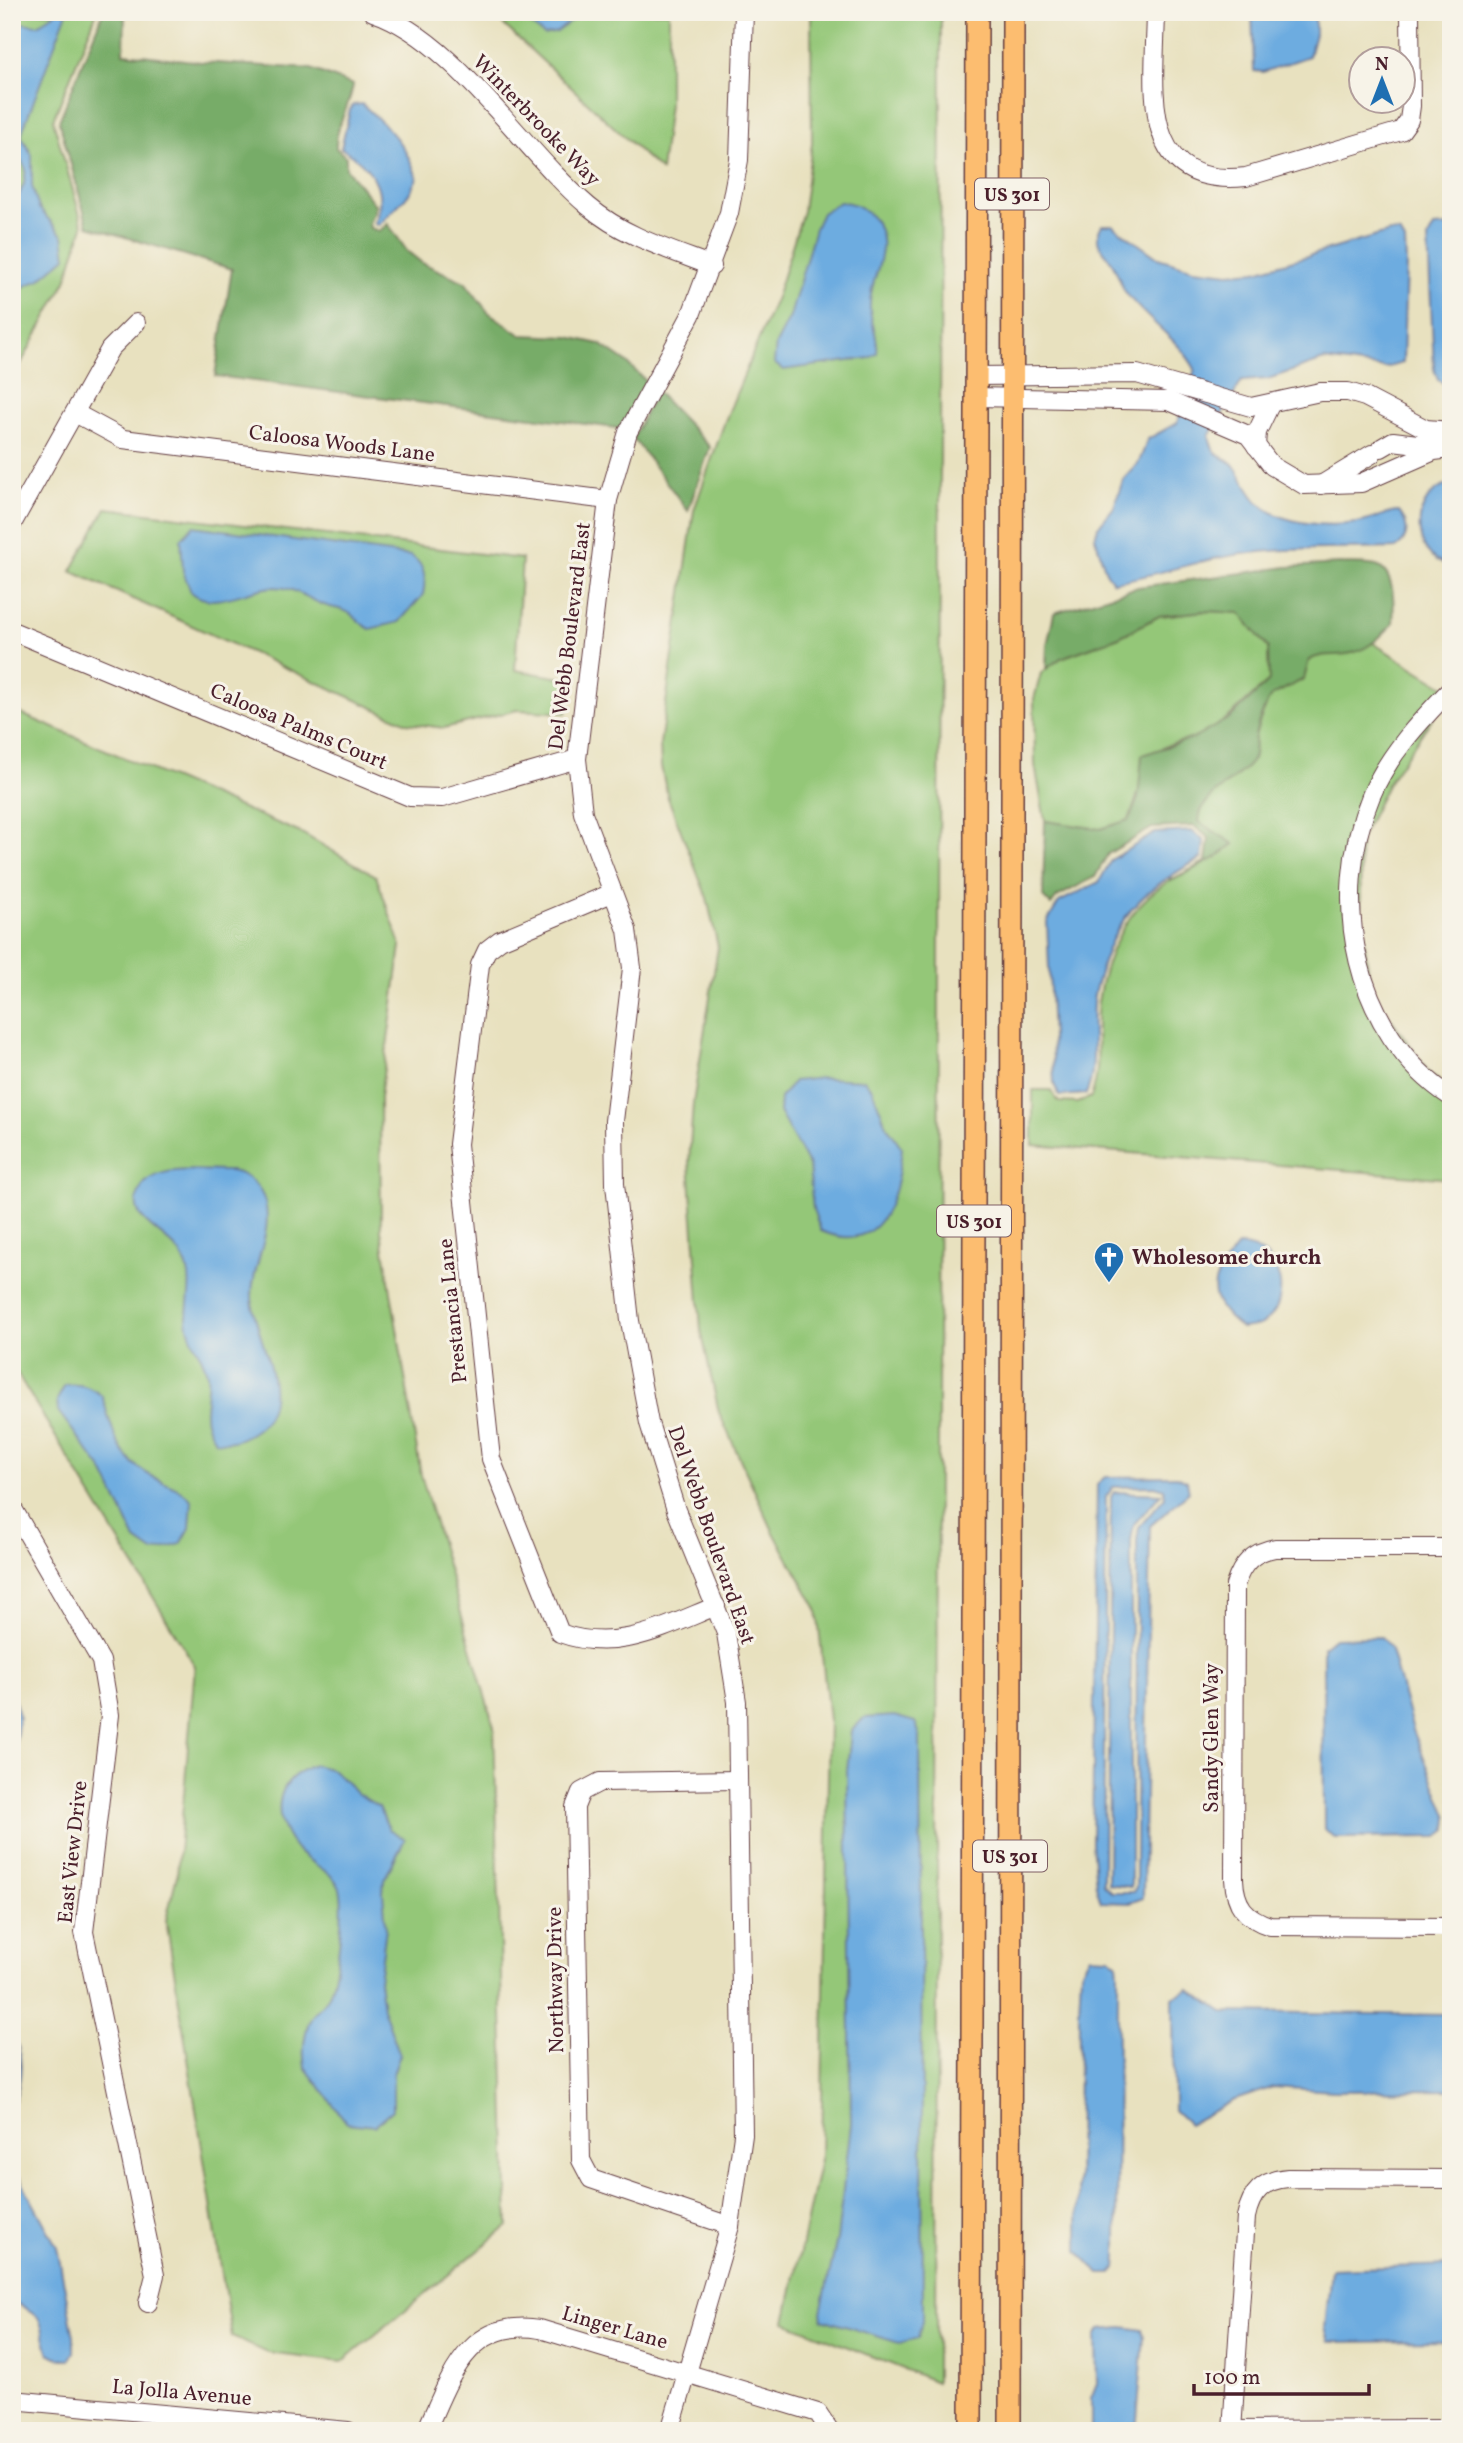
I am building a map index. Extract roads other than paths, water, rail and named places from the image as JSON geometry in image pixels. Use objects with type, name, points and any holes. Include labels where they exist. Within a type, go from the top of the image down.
[{"type":"main road","name":"US 301","points":[[971,2431],[977,12]]},
{"type":"main road","name":"US 301","points":[[1010,2431],[1011,15]]},
{"type":"main road","points":[[972,2157],[1010,2158]]},
{"type":"street","name":"Del Webb Boulevard East","points":[[670,2431],[685,2371],[730,2226],[743,2135],[737,1702],[731,1655],[716,1606],[677,1510],[649,1423],[630,1321],[615,1184],[614,1121],[632,968],[627,930],[583,813],[577,759],[608,500],[628,432],[691,315],[712,266],[729,213],[739,160],[744,12]]},
{"type":"street","points":[[1156,12],[1155,107],[1158,133],[1169,152],[1185,166],[1209,178],[1225,180],[1246,177],[1401,131],[1409,120],[1411,106],[1410,12]]},
{"type":"street","name":"Winterbrooke Way","points":[[385,14],[437,48],[554,175],[590,209],[638,237],[712,266]]},
{"type":"street","points":[[12,524],[77,414],[110,349],[136,323]]},
{"type":"street","points":[[976,376],[1137,374],[1176,384],[1232,404],[1251,407],[1320,392],[1348,392],[1365,397],[1426,429],[1451,431]]},
{"type":"street","points":[[976,397],[1169,401],[1226,423],[1248,435],[1272,466],[1304,485],[1361,483],[1434,451],[1451,448]]},
{"type":"street","points":[[1256,446],[1257,432],[1270,405]]},
{"type":"street","name":"Caloosa Woods Lane","points":[[77,414],[123,439],[608,500]]},
{"type":"street","points":[[1321,485],[1393,441],[1451,448]]},
{"type":"street","name":"Caloosa Palms Court","points":[[12,631],[410,797],[442,798],[577,759]]},
{"type":"street","points":[[1451,689],[1417,725],[1385,768],[1371,795],[1352,859],[1349,902],[1354,947],[1366,988],[1386,1029],[1409,1062],[1451,1097]]},
{"type":"street","name":"Prestancia Lane","points":[[612,893],[500,940],[487,950],[480,965],[458,1144],[491,1459],[560,1633],[579,1640],[634,1639],[716,1606]]},
{"type":"street","name":"East View Drive","points":[[12,1507],[101,1661],[110,1715],[84,1932],[155,2275],[148,2303]]},
{"type":"street","name":"Sandy Glen Way","points":[[1451,1548],[1275,1548],[1261,1550],[1240,1570],[1235,1586],[1234,1879],[1235,1895],[1241,1909],[1254,1920],[1270,1926],[1451,1927]]},
{"type":"street","name":"Northway Drive","points":[[730,2226],[591,2179],[581,2160],[575,1807],[581,1792],[600,1782],[738,1780]]},
{"type":"street","points":[[1451,2179],[1288,2178],[1267,2182],[1254,2194],[1246,2217],[1232,2430],[1451,2429]]},
{"type":"street","name":"Linger Lane","points":[[426,2431],[461,2358],[483,2339],[502,2330],[521,2327],[540,2329],[818,2413],[830,2431]]},
{"type":"street","name":"La Jolla Avenue","points":[[12,2400],[256,2426],[348,2431]]},
{"type":"water","points":[[57,12],[67,12],[21,135],[32,155],[32,186],[39,208],[63,236],[66,257],[39,280],[12,292],[12,236],[19,230],[16,201],[24,184],[26,169],[12,144],[12,22],[38,25]]},
{"type":"water","points":[[514,12],[582,12],[557,32],[544,35]]},
{"type":"water","points":[[1252,12],[1315,12],[1315,34],[1309,56],[1263,72],[1254,71]]},
{"type":"water","points":[[362,104],[395,137],[408,156],[417,178],[409,194],[379,225],[374,224],[380,200],[375,180],[361,163],[341,148],[350,110],[353,105]]},
{"type":"water","points":[[840,202],[852,204],[867,212],[878,226],[882,238],[870,309],[877,353],[870,358],[783,370],[774,363],[776,344],[790,317],[815,228],[822,213]]},
{"type":"water","points":[[1102,225],[1112,225],[1158,258],[1194,269],[1229,273],[1256,271],[1390,232],[1400,233],[1405,241],[1406,263],[1403,363],[1385,368],[1324,360],[1268,379],[1242,381],[1209,436],[1214,451],[1232,463],[1255,499],[1269,510],[1292,520],[1332,525],[1357,523],[1399,512],[1405,521],[1406,531],[1401,544],[1396,548],[1284,550],[1240,554],[1113,582],[1106,572],[1095,537],[1098,527],[1114,507],[1123,480],[1139,462],[1148,439],[1177,423],[1195,369],[1180,348],[1126,293],[1098,241]]},
{"type":"water","points":[[1451,226],[1451,387],[1438,380],[1434,369],[1428,238],[1434,227]]},
{"type":"water","points":[[1451,484],[1451,565],[1437,560],[1427,551],[1421,539],[1420,525],[1428,499],[1437,490]]},
{"type":"water","points":[[193,526],[411,556],[420,564],[424,573],[423,595],[399,622],[370,629],[346,611],[281,587],[264,588],[220,599],[200,598],[191,592],[183,571],[181,539]]},
{"type":"water","points":[[1192,831],[1204,841],[1202,858],[1166,879],[1137,903],[1115,934],[1107,952],[1094,996],[1093,1062],[1086,1094],[1059,1096],[1054,1084],[1047,922],[1059,902],[1099,882],[1111,860],[1155,833]]},
{"type":"water","points":[[822,1078],[864,1080],[872,1089],[886,1125],[902,1148],[891,1202],[873,1229],[859,1236],[842,1237],[821,1231],[813,1209],[809,1166],[779,1112],[780,1098],[794,1081]]},
{"type":"water","points":[[181,1170],[231,1171],[252,1181],[265,1202],[267,1224],[252,1292],[253,1309],[273,1386],[272,1404],[266,1420],[246,1436],[226,1442],[216,1441],[205,1416],[207,1374],[188,1325],[189,1276],[185,1261],[177,1249],[146,1222],[136,1203],[140,1190],[147,1181],[157,1175]]},
{"type":"water","points":[[1238,1246],[1265,1255],[1274,1265],[1279,1278],[1278,1303],[1272,1315],[1257,1326],[1241,1328],[1220,1308],[1216,1298],[1216,1279]]},
{"type":"water","points":[[65,1385],[85,1386],[102,1396],[115,1435],[126,1455],[145,1472],[181,1491],[192,1501],[190,1528],[181,1544],[153,1552],[136,1540],[103,1471],[58,1411],[57,1400]]},
{"type":"water","points":[[1177,1476],[1187,1481],[1189,1492],[1150,1526],[1143,1898],[1130,1903],[1101,1902],[1096,1885],[1092,1843],[1097,1484],[1105,1477]],"holes":[[[1155,1486],[1164,1489],[1165,1497],[1139,1527],[1137,1540],[1136,1887],[1133,1892],[1111,1892],[1103,1884],[1106,1497],[1113,1487]]]},
{"type":"water","points":[[1114,1492],[1161,1494],[1134,1524],[1131,1540],[1131,1887],[1108,1884],[1111,1497]]},
{"type":"water","points":[[1381,1637],[1390,1647],[1413,1730],[1448,1818],[1447,1830],[1438,1837],[1335,1838],[1324,1829],[1323,1647],[1334,1638]]},
{"type":"water","points":[[12,1692],[19,1715],[12,1773]]},
{"type":"water","points":[[894,1716],[915,1722],[920,1735],[923,2317],[918,2338],[899,2343],[822,2319],[821,2312],[837,2239],[851,2124],[847,1771],[851,1731],[864,1718]]},
{"type":"water","points":[[314,1765],[333,1770],[358,1794],[379,1807],[389,1829],[405,1839],[384,1880],[386,1928],[379,1981],[383,2008],[400,2055],[393,2074],[393,2110],[374,2126],[347,2123],[305,2067],[306,2033],[313,2015],[328,1998],[335,1974],[341,1926],[341,1898],[340,1889],[332,1877],[302,1855],[289,1838],[283,1826],[280,1801],[290,1780]]},
{"type":"water","points":[[1090,1956],[1110,1957],[1117,1964],[1118,1972],[1117,2257],[1116,2268],[1111,2274],[1100,2274],[1078,2251],[1079,2012],[1081,1972]]},
{"type":"water","points":[[1189,1989],[1223,2012],[1451,2015],[1451,2090],[1333,2091],[1273,2087],[1232,2101],[1189,2124],[1174,2110],[1173,1998]]},
{"type":"water","points":[[12,2032],[19,2050],[21,2069],[12,2107]]},
{"type":"water","points":[[12,2164],[57,2247],[74,2337],[74,2352],[70,2359],[60,2359],[49,2353],[37,2316],[12,2302]]},
{"type":"water","points":[[1451,2265],[1451,2341],[1329,2342],[1325,2328],[1331,2269]]},
{"type":"water","points":[[1122,2327],[1142,2330],[1144,2338],[1136,2431],[1091,2431],[1091,2398],[1097,2383],[1096,2337],[1100,2329]]},
{"type":"place","name":"Wholesome church","points":[[1109,1284]]}]
